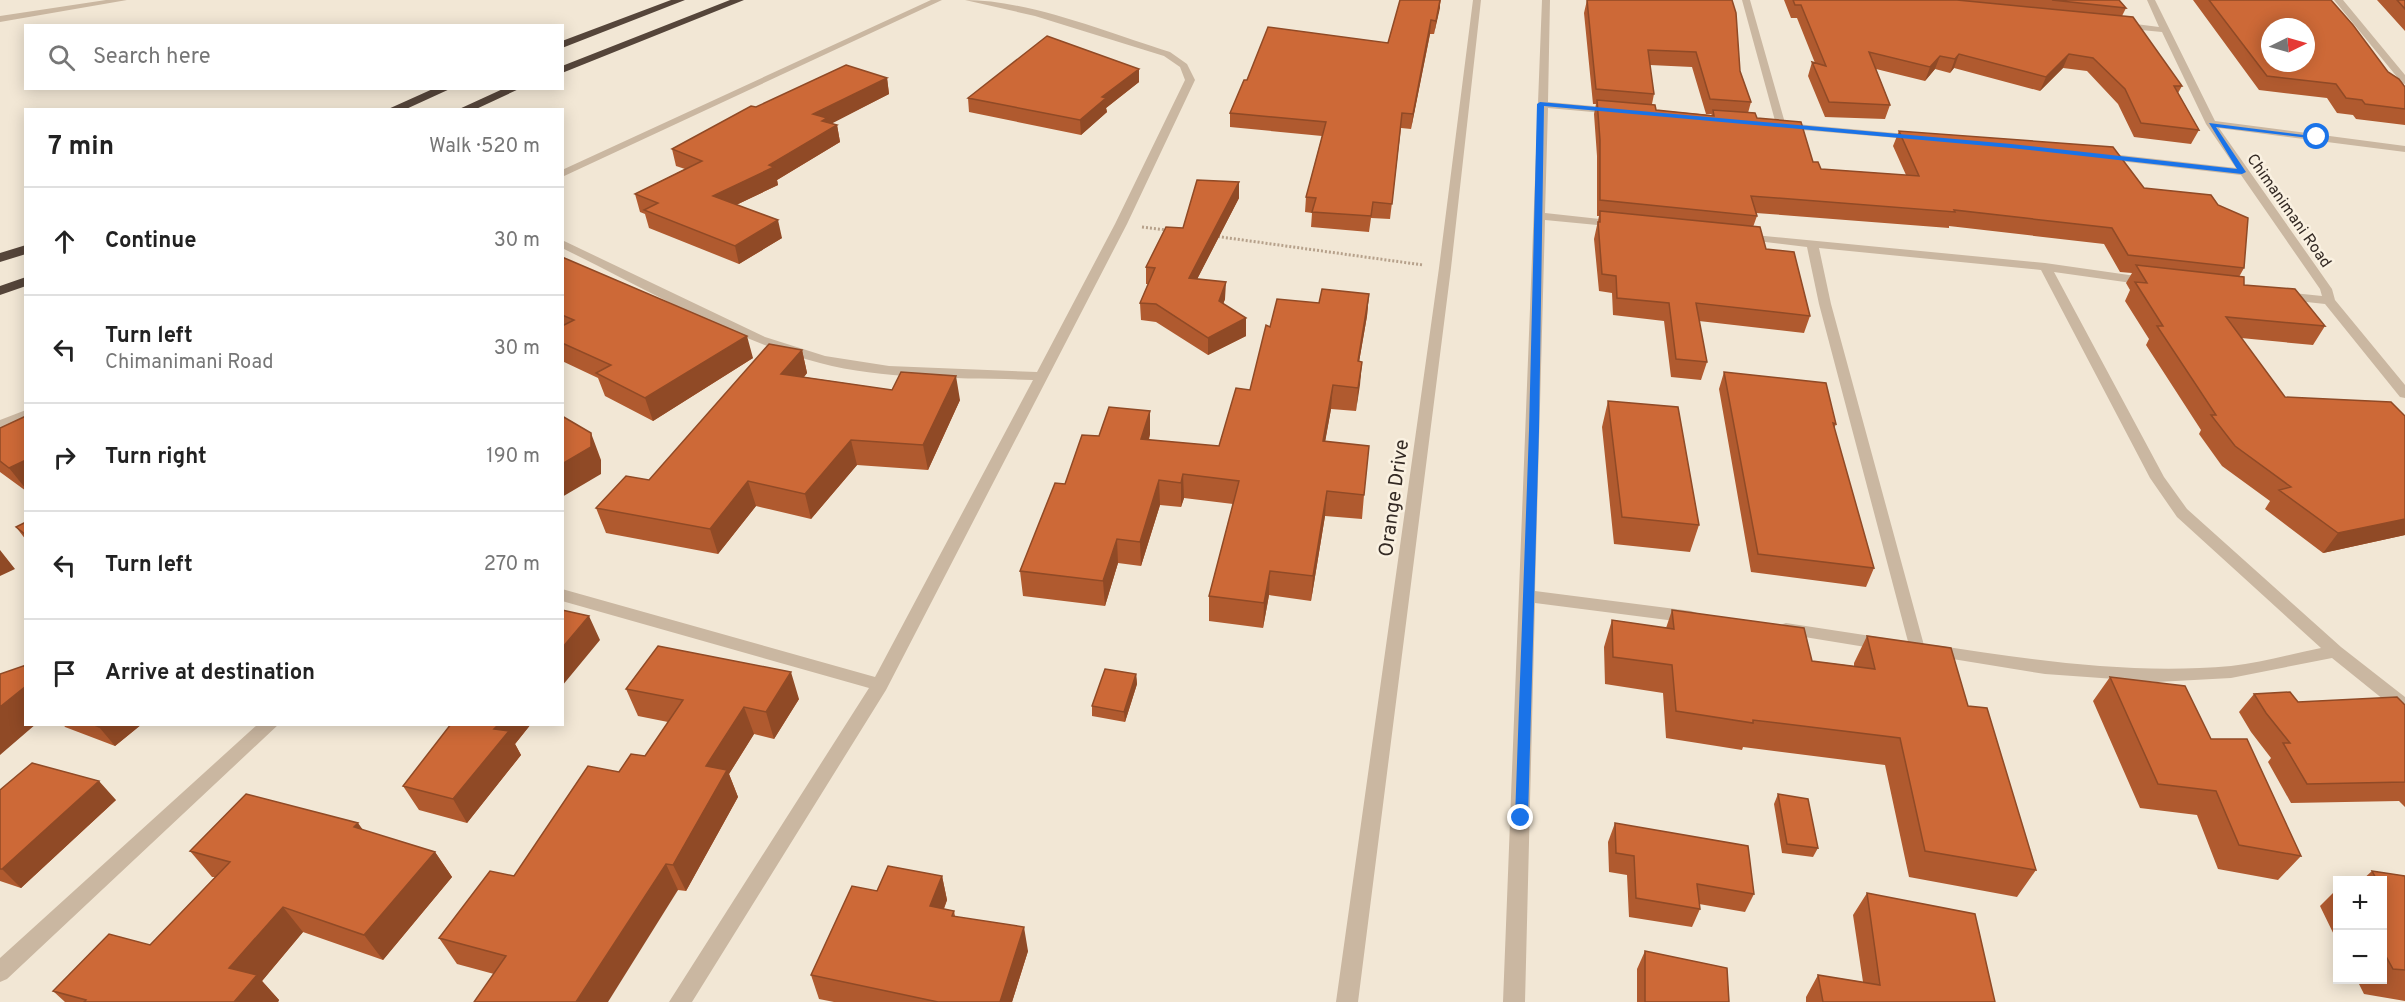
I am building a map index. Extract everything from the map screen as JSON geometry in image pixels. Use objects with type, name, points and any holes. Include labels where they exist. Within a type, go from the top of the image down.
[{"type":"highway","points":[[564,44],[680,0]]},
{"type":"highway","points":[[564,69],[739,0]]},
{"type":"highway","points":[[397,108],[442,90]]},
{"type":"highway","points":[[468,108],[511,90]]},
{"type":"highway","points":[[0,258],[24,250]]},
{"type":"highway","points":[[0,291],[24,282]]},
{"type":"street","points":[[0,19],[123,0]]},
{"type":"street","points":[[564,173],[938,0]]},
{"type":"street","points":[[680,1002],[880,685],[1121,224],[1190,80],[1184,66],[1167,54],[1037,14],[969,0]]},
{"type":"street","name":"Orange Drive","points":[[1347,1002],[1445,268],[1477,0]]},
{"type":"street","points":[[1514,1002],[1534,430],[1540,104],[1546,0]]},
{"type":"street","points":[[1746,0],[1775,125],[1930,139]]},
{"type":"street","name":"Chimanimani Road","points":[[2151,0],[2211,124],[2242,172],[2326,289],[2329,301],[2405,394]]},
{"type":"street","points":[[2338,0],[2405,81]]},
{"type":"street","points":[[2109,24],[2167,30]]},
{"type":"street","points":[[1540,104],[1632,112]]},
{"type":"street","points":[[2211,124],[2405,149]]},
{"type":"street","points":[[2092,155],[2242,172]]},
{"type":"street","points":[[1538,216],[1633,226]]},
{"type":"street","points":[[1729,235],[2045,267],[2154,282]]},
{"type":"street","points":[[564,244],[760,340],[824,360],[889,370],[1040,376]]},
{"type":"street","points":[[1812,244],[1825,304],[1917,649]]},
{"type":"street","points":[[2045,267],[2157,478],[2182,513],[2335,651],[2405,707]]},
{"type":"street","points":[[2271,294],[2329,301]]},
{"type":"street","points":[[0,425],[24,415]]},
{"type":"street","points":[[1527,596],[1710,619]]},
{"type":"street","points":[[564,597],[880,685]]},
{"type":"street","points":[[1768,627],[2023,665],[2131,676],[2233,672],[2335,651]]},
{"type":"street","points":[[0,972],[268,726]]},
{"type":"path","points":[[1121,224],[1168,230]]},
{"type":"path","points":[[1214,236],[1445,268]]},
{"type":"building","points":[[1400,0],[1440,0],[1436,21],[1431,20],[1413,114],[1402,113],[1392,204],[1373,202],[1371,216],[1312,212],[1316,198],[1306,197],[1326,122],[1230,113],[1244,80],[1247,80],[1268,27],[1388,43]]},
{"type":"building","points":[[1587,0],[1732,0],[1736,13],[1740,71],[1751,102],[1710,99],[1696,52],[1648,50],[1654,94],[1596,89]]},
{"type":"building","points":[[1793,0],[1957,0],[2133,17],[2182,86],[2174,86],[2199,130],[2141,123],[2125,89],[2093,58],[2069,54],[2046,77],[1959,54],[1955,59],[1940,56],[1930,67],[1869,52],[1890,105],[1829,102],[1812,62],[1826,66],[1801,5],[1795,5]]},
{"type":"building","points":[[2052,0],[2119,0],[2126,8]]},
{"type":"building","points":[[2209,0],[2331,0],[2388,72],[2399,79],[2405,87],[2405,109],[2365,104],[2362,100],[2346,98],[2336,84],[2267,76],[2264,72],[2315,72],[2315,18],[2261,18],[2261,68]]},
{"type":"building","points":[[2397,0],[2405,0],[2405,9]]},
{"type":"building","points":[[1047,36],[1139,69],[1102,97],[1106,98],[1080,120],[968,98]]},
{"type":"building","points":[[846,65],[887,78],[813,114],[827,118],[822,121],[837,125],[769,165],[774,167],[713,196],[778,220],[735,246],[644,210],[658,203],[635,194],[702,161],[672,149],[751,106],[756,107]]},
{"type":"building","points":[[1597,100],[1655,105],[1656,110],[1714,116],[1713,110],[1755,113],[1757,118],[1801,122],[1813,162],[1818,162],[1821,169],[1919,176],[1899,131],[2113,147],[2144,188],[2211,195],[2218,205],[2248,218],[2244,268],[2128,255],[2112,228],[1954,210],[1955,212],[1751,196],[1757,216],[1600,200]]},
{"type":"building","points":[[1197,180],[1239,182],[1189,278],[1226,282],[1219,301],[1246,318],[1208,338],[1156,304],[1140,303],[1155,268],[1146,267],[1166,227],[1183,228]]},
{"type":"building","points":[[1600,211],[1760,227],[1766,249],[1794,252],[1810,316],[1696,303],[1707,362],[1676,359],[1669,303],[1617,298],[1616,276],[1602,274],[1598,222],[1600,222]]},
{"type":"building","points":[[564,258],[747,336],[645,398],[596,373],[611,365],[564,344],[564,325],[574,320],[564,316]]},
{"type":"building","points":[[2136,265],[2244,277],[2244,285],[2295,289],[2325,326],[2226,317],[2285,397],[2391,402],[2405,416],[2405,519],[2338,533],[2279,490],[2291,487],[2235,446],[2211,415],[2216,415],[2157,326],[2163,326],[2135,282],[2147,283]]},
{"type":"building","points":[[1322,289],[1369,294],[1358,361],[1362,362],[1358,388],[1333,385],[1323,441],[1369,446],[1364,495],[1327,491],[1313,576],[1270,571],[1264,603],[1209,596],[1239,481],[1183,474],[1181,483],[1159,480],[1140,542],[1117,539],[1103,581],[1020,571],[1055,483],[1065,484],[1082,435],[1099,436],[1109,407],[1150,411],[1141,439],[1219,446],[1236,388],[1250,390],[1266,325],[1270,327],[1277,299],[1319,303]]},
{"type":"building","points":[[769,344],[802,350],[781,374],[892,390],[901,372],[956,376],[923,445],[851,440],[805,494],[748,481],[710,529],[596,508],[626,476],[649,480]]},
{"type":"building","points":[[1724,372],[1826,383],[1836,424],[1833,423],[1874,568],[1758,554]]},
{"type":"building","points":[[1608,401],[1678,407],[1699,525],[1622,517]]},
{"type":"building","points":[[24,417],[24,461],[9,468],[0,461],[0,428]]},
{"type":"building","points":[[564,417],[591,433],[591,447],[564,463]]},
{"type":"building","points":[[24,523],[24,533],[16,527]]},
{"type":"building","points":[[564,610],[589,616],[564,646]]},
{"type":"building","points":[[1672,610],[1804,628],[1812,661],[1875,669],[1867,636],[1951,648],[1968,706],[1987,708],[2036,870],[1925,851],[1900,738],[1753,720],[1753,723],[1676,711],[1672,665],[1613,657],[1612,620],[1674,629]]},
{"type":"building","points":[[658,646],[791,672],[766,712],[744,707],[706,766],[727,770],[673,865],[666,864],[576,1002],[474,1002],[506,956],[439,938],[490,871],[514,876],[588,766],[619,772],[631,754],[645,756],[683,700],[626,689]]},
{"type":"building","points":[[24,666],[24,688],[0,707],[0,674]]},
{"type":"building","points":[[1105,669],[1136,674],[1124,712],[1092,706]]},
{"type":"building","points":[[2110,677],[2185,686],[2211,739],[2247,739],[2301,856],[2239,845],[2216,791],[2158,784]]},
{"type":"building","points":[[2290,692],[2298,702],[2397,697],[2405,705],[2405,782],[2307,784],[2283,743],[2290,743],[2254,694]]},
{"type":"building","points":[[449,726],[497,726],[494,729],[509,731],[453,799],[403,786]]},
{"type":"building","points":[[32,763],[99,781],[0,869],[0,790]]},
{"type":"building","points":[[246,794],[358,823],[354,827],[435,852],[364,935],[283,907],[229,968],[257,975],[234,1002],[84,1002],[86,1000],[53,991],[109,934],[150,945],[230,862],[190,851]]},
{"type":"building","points":[[1778,794],[1808,799],[1818,848],[1787,844]]},
{"type":"building","points":[[1615,823],[1748,846],[1754,894],[1697,884],[1700,909],[1636,898],[1634,856],[1616,853]]},
{"type":"building","points":[[888,866],[942,876],[930,906],[954,911],[952,916],[1024,927],[1000,1002],[938,1002],[811,975],[852,886],[877,891]]},
{"type":"building","points":[[2372,871],[2405,876],[2405,970],[2393,969],[2387,958],[2387,876],[2375,876]]},
{"type":"building","points":[[1867,893],[1975,914],[1995,1002],[1823,1002],[1818,975],[1880,985]]},
{"type":"building","points":[[1645,951],[1727,968],[1729,1002],[1645,1002]]},
{"type":"route","points":[[1521,818],[1534,430],[1540,104],[2011,146],[2242,172],[2211,124],[2317,137]]}]
